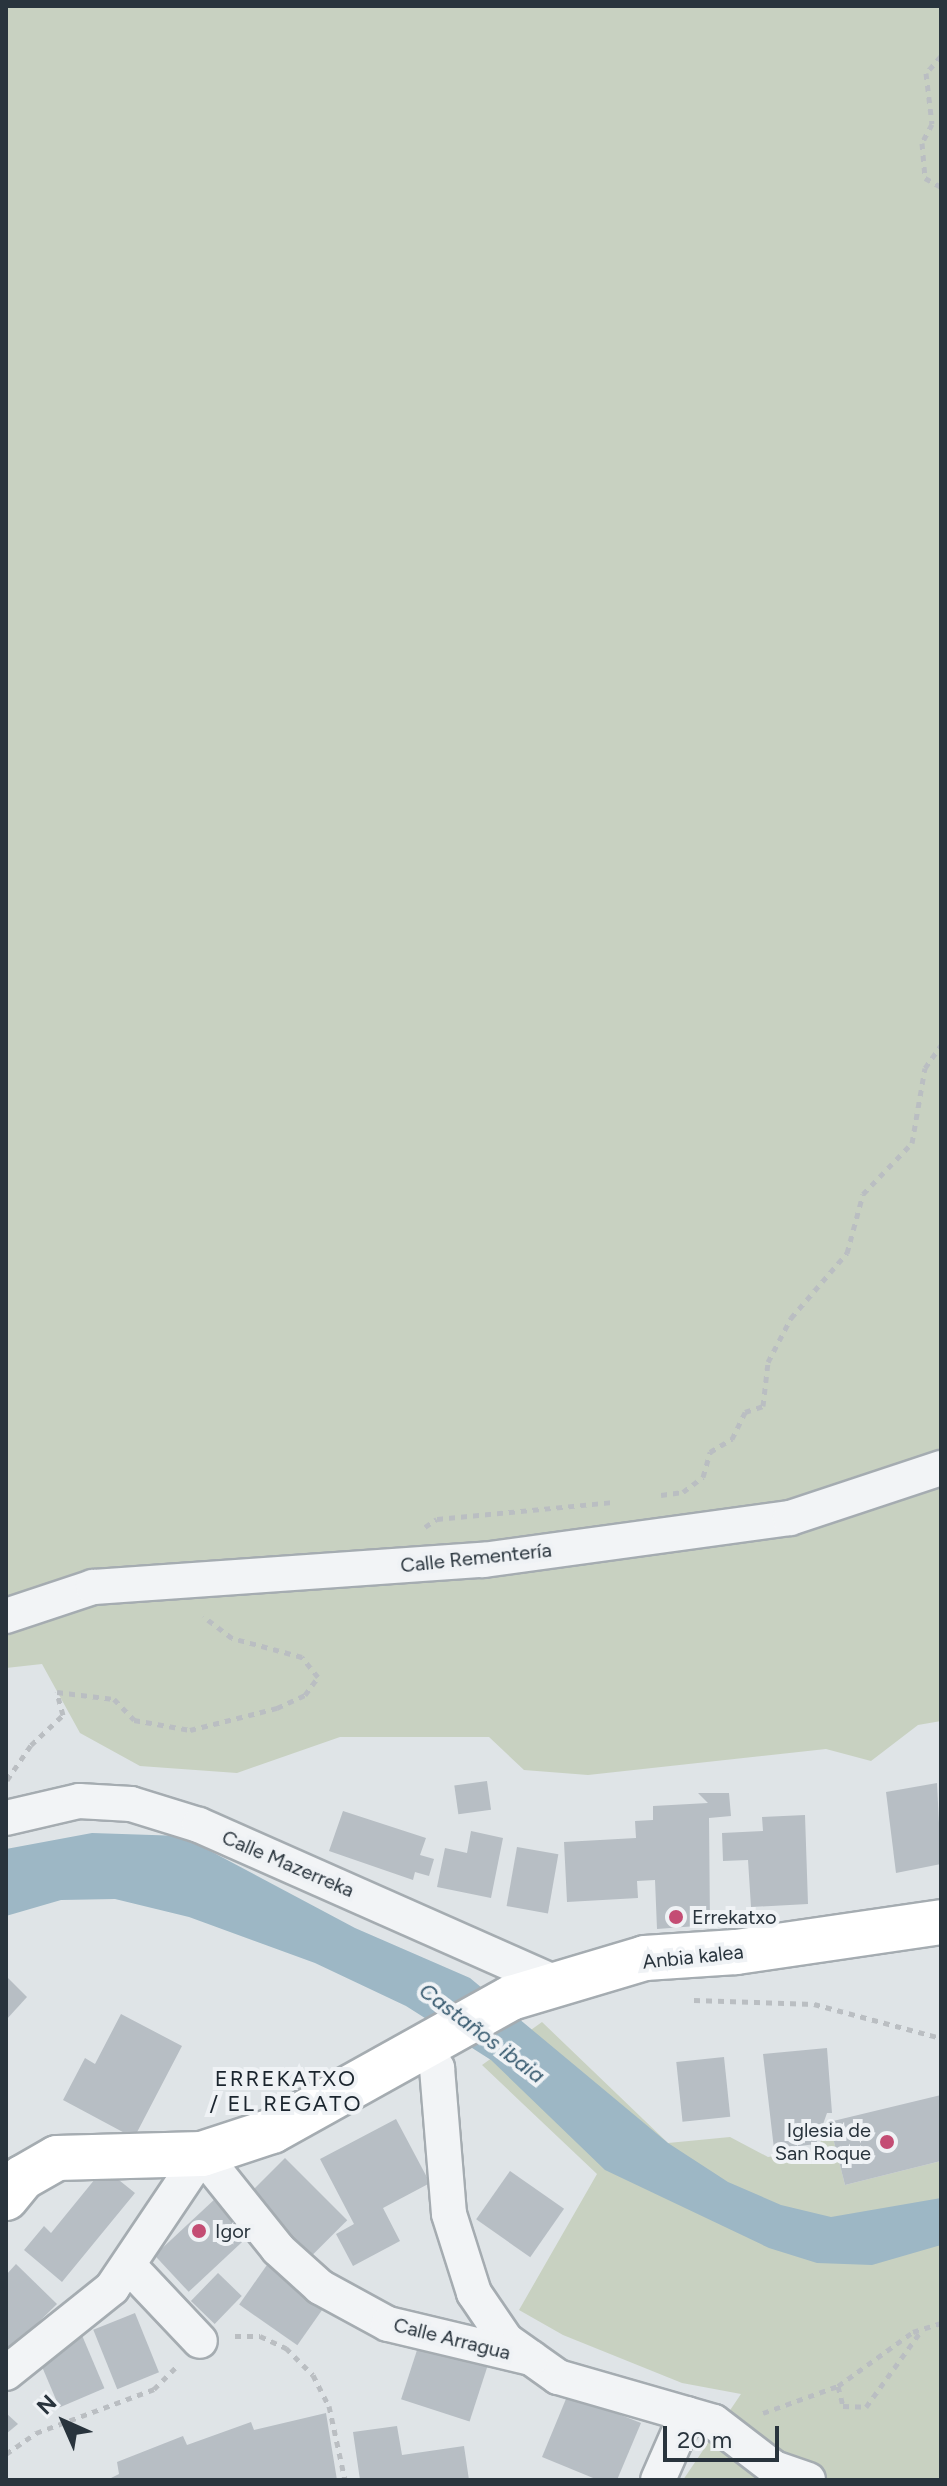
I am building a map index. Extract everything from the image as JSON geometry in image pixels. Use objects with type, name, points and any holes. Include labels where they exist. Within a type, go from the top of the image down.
[{"type":"street","name":"Calle Rementería","points":[[6,1616],[93,1587],[483,1560],[790,1518],[941,1468]]},
{"type":"street","name":"Calle Mazerreka","points":[[6,1818],[79,1801],[144,1808],[199,1825],[558,1984]]},
{"type":"street","name":"Anbia kalea","points":[[6,2198],[22,2178],[57,2158],[202,2154],[272,2131],[511,1998],[645,1958],[736,1952],[941,1922]]},
{"type":"street","name":"Calle Arragua","points":[[419,2050],[437,2068],[449,2214],[474,2293],[506,2340],[558,2377],[701,2418]]},
{"type":"street","name":"Calle Arragua","points":[[202,2154],[278,2249],[320,2287],[388,2324],[531,2358]]},
{"type":"street","points":[[6,2373],[112,2288],[202,2154]]},
{"type":"street","points":[[129,2266],[200,2341]]},
{"type":"street","points":[[658,2480],[701,2418],[774,2468],[808,2480]]},
{"type":"path","points":[[941,56],[926,73],[932,124],[922,143],[925,178],[941,187]]},
{"type":"path","points":[[653,1496],[683,1492],[703,1477],[710,1452],[732,1439],[745,1412],[763,1406],[768,1362],[791,1318],[847,1253],[863,1194],[912,1143],[925,1068],[941,1045]]},
{"type":"path","points":[[412,1535],[437,1519],[624,1501]]},
{"type":"path","points":[[6,1781],[31,1745],[63,1715],[57,1692],[114,1699],[134,1720],[190,1730],[277,1708],[305,1695],[318,1677],[302,1657],[232,1638],[194,1611]]},
{"type":"path","points":[[687,1999],[814,2004],[941,2038]]},
{"type":"path","points":[[701,2418],[778,2411],[838,2386],[922,2329],[941,2323]]},
{"type":"path","points":[[838,2386],[843,2406],[866,2407],[922,2329]]},
{"type":"path","points":[[6,2454],[36,2433],[154,2389],[200,2341],[260,2336],[286,2348],[313,2375],[329,2406],[345,2480]]},
{"type":"green space","points":[[6,6],[941,6],[941,1721],[918,1725],[871,1761],[826,1749],[588,1775],[524,1770],[489,1737],[340,1737],[237,1773],[140,1766],[80,1733],[42,1664],[6,1668]]},
{"type":"green space","points":[[542,2022],[668,2143],[730,2137],[768,2157],[817,2150],[829,2122],[845,2185],[941,2161],[941,2480],[683,2480],[741,2394],[682,2383],[563,2335],[519,2310],[597,2174],[482,2065]]},
{"type":"water","name":"Castaños ibaia","points":[[92,1833],[182,1836],[355,1928],[470,1978],[668,2143],[728,2182],[781,2205],[831,2217],[941,2198],[941,2245],[872,2265],[817,2263],[769,2248],[605,2170],[491,2060],[406,2006],[315,1963],[189,1917],[115,1899],[61,1900],[6,1916],[6,1849]]},
{"type":"building","points":[[487,1781],[491,1810],[458,1814],[454,1786]]},
{"type":"building","points":[[937,1783],[941,1864],[896,1873],[886,1792]]},
{"type":"building","points":[[698,1793],[729,1793],[731,1816],[709,1818],[710,1925],[657,1929],[655,1880],[637,1881],[638,1898],[567,1902],[564,1842],[636,1838],[635,1821],[653,1820],[653,1806],[708,1803]]},
{"type":"building","points":[[343,1811],[426,1838],[420,1855],[434,1859],[429,1876],[415,1872],[413,1880],[329,1851]]},
{"type":"building","points":[[805,1815],[808,1904],[751,1907],[748,1860],[723,1861],[722,1833],[763,1831],[762,1817]]},
{"type":"building","points":[[471,1831],[503,1838],[491,1898],[437,1887],[445,1848],[467,1853]]},
{"type":"building","points":[[517,1847],[558,1854],[548,1913],[507,1906]]},
{"type":"building","points":[[6,1976],[27,1997],[6,2020]]},
{"type":"building","points":[[121,2014],[182,2046],[134,2138],[63,2100],[85,2058],[95,2064]]},
{"type":"building","points":[[827,2048],[832,2113],[827,2113],[816,2144],[774,2149],[763,2054]]},
{"type":"building","points":[[724,2057],[730,2117],[683,2122],[676,2062]]},
{"type":"building","name":"Iglesia de San Roque","points":[[941,2095],[941,2161],[845,2185],[829,2122]]},
{"type":"building","points":[[396,2119],[430,2183],[383,2208],[400,2241],[353,2266],[336,2234],[354,2224],[320,2159]]},
{"type":"building","points":[[285,2158],[347,2220],[307,2261],[245,2198]]},
{"type":"building","points":[[104,2168],[135,2193],[62,2282],[24,2250],[44,2226],[51,2233]]},
{"type":"building","points":[[510,2171],[564,2209],[530,2257],[476,2219]]},
{"type":"building","points":[[216,2198],[250,2235],[189,2292],[155,2255]]},
{"type":"building","points":[[269,2262],[327,2303],[297,2345],[239,2305]]},
{"type":"building","points":[[16,2264],[57,2304],[6,2354],[6,2275]]},
{"type":"building","points":[[218,2273],[242,2296],[215,2324],[191,2301]]},
{"type":"building","points":[[135,2313],[159,2372],[117,2389],[93,2330]]},
{"type":"building","points":[[81,2333],[104,2388],[59,2407],[36,2352]]},
{"type":"building","points":[[419,2344],[487,2366],[470,2421],[401,2399]]},
{"type":"building","points":[[568,2394],[641,2423],[617,2480],[598,2480],[542,2457]]},
{"type":"building","points":[[6,2413],[18,2424],[6,2434]]},
{"type":"building","points":[[326,2413],[337,2480],[107,2480],[119,2474],[117,2462],[183,2436],[187,2445],[251,2422],[254,2430]]},
{"type":"building","points":[[397,2426],[402,2455],[464,2446],[469,2480],[360,2480],[353,2432]]},
{"type":"place","name":"Errekatxo","points":[[676,1917]]},
{"type":"place","name":"Iglesia de San Roque","points":[[887,2142]]},
{"type":"place","name":"Igor","points":[[199,2231]]},
{"type":"district","name":"ERREKATXO / EL REGATO","points":[[286,2090]]}]
